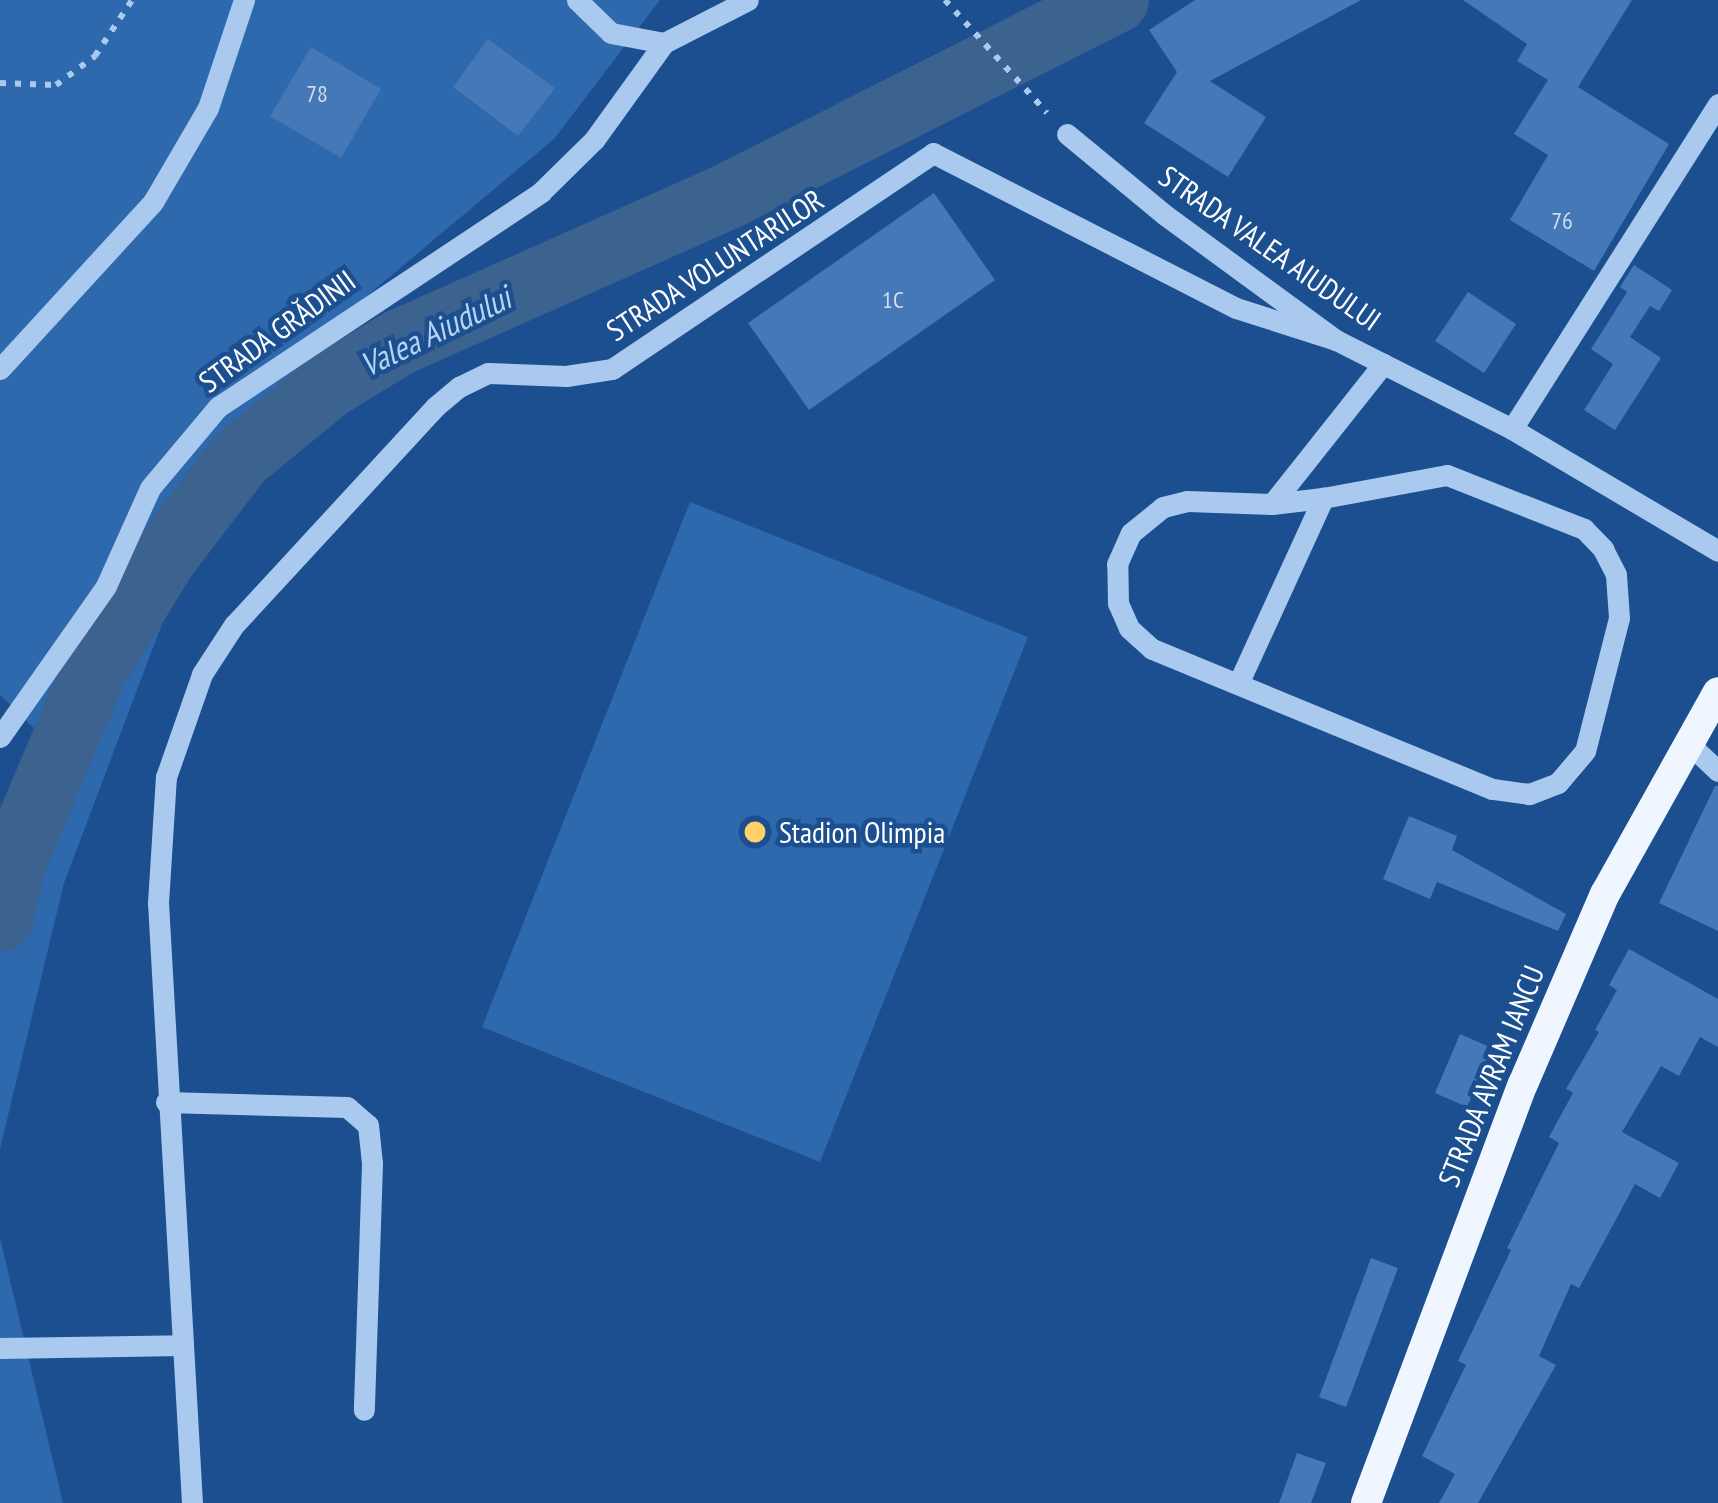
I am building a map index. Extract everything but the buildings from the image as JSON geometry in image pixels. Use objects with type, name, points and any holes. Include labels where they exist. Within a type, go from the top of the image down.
[{"type":"main road","name":"STRADA AVRAM IANCU","points":[[1366,1503],[1523,1084],[1605,893],[1718,692]]},
{"type":"street","points":[[0,369],[153,202],[208,108],[244,0]]},
{"type":"street","points":[[577,0],[611,33],[664,43],[748,0]]},
{"type":"street","name":"STRADA GRĂDINII","points":[[0,737],[106,586],[150,488],[177,449],[218,407],[269,370],[541,192],[594,140],[664,43]]},
{"type":"street","points":[[1512,429],[1718,104]]},
{"type":"street","name":"STRADA VALEA AIUDULUI","points":[[1066,134],[1336,340],[1512,429],[1718,551]]},
{"type":"street","name":"STRADA VOLUNTARILOR","points":[[192,1503],[166,1102],[158,841],[166,777],[202,674],[234,625],[459,386],[488,373],[566,376],[612,368],[933,153],[1236,308],[1336,340]]},
{"type":"street","points":[[1272,504],[1383,364]]},
{"type":"street","points":[[1447,475],[1584,529],[1603,549],[1620,599],[1585,751],[1558,783],[1529,794],[1492,789],[1152,649],[1129,628],[1118,603],[1117,564],[1131,533],[1163,507],[1186,501],[1272,504],[1323,499],[1447,475]]},
{"type":"street","points":[[1238,684],[1323,499]]},
{"type":"street","points":[[1688,743],[1718,771]]},
{"type":"street","points":[[166,1102],[347,1107],[368,1125],[364,1410]]},
{"type":"street","points":[[0,1348],[183,1345]]},
{"type":"path","points":[[0,83],[56,85],[95,56],[132,0]]},
{"type":"path","points":[[945,0],[1066,134]]},
{"type":"shaded area","points":[[0,0],[660,0],[554,139],[319,336],[162,624],[64,883],[0,1149],[0,815],[47,741],[0,695]]},
{"type":"shaded area","name":"Stadion Olimpia","points":[[690,502],[1028,637],[820,1162],[482,1027]]},
{"type":"shaded area","points":[[0,1238],[63,1503],[0,1503]]},
{"type":"waterway","name":"Valea Aiudului","points":[[0,919],[15,858],[93,673],[165,556],[240,458],[328,386],[398,343],[732,194],[1116,0]]},
{"type":"place","name":"Stadion Olimpia","points":[[755,832]]}]
